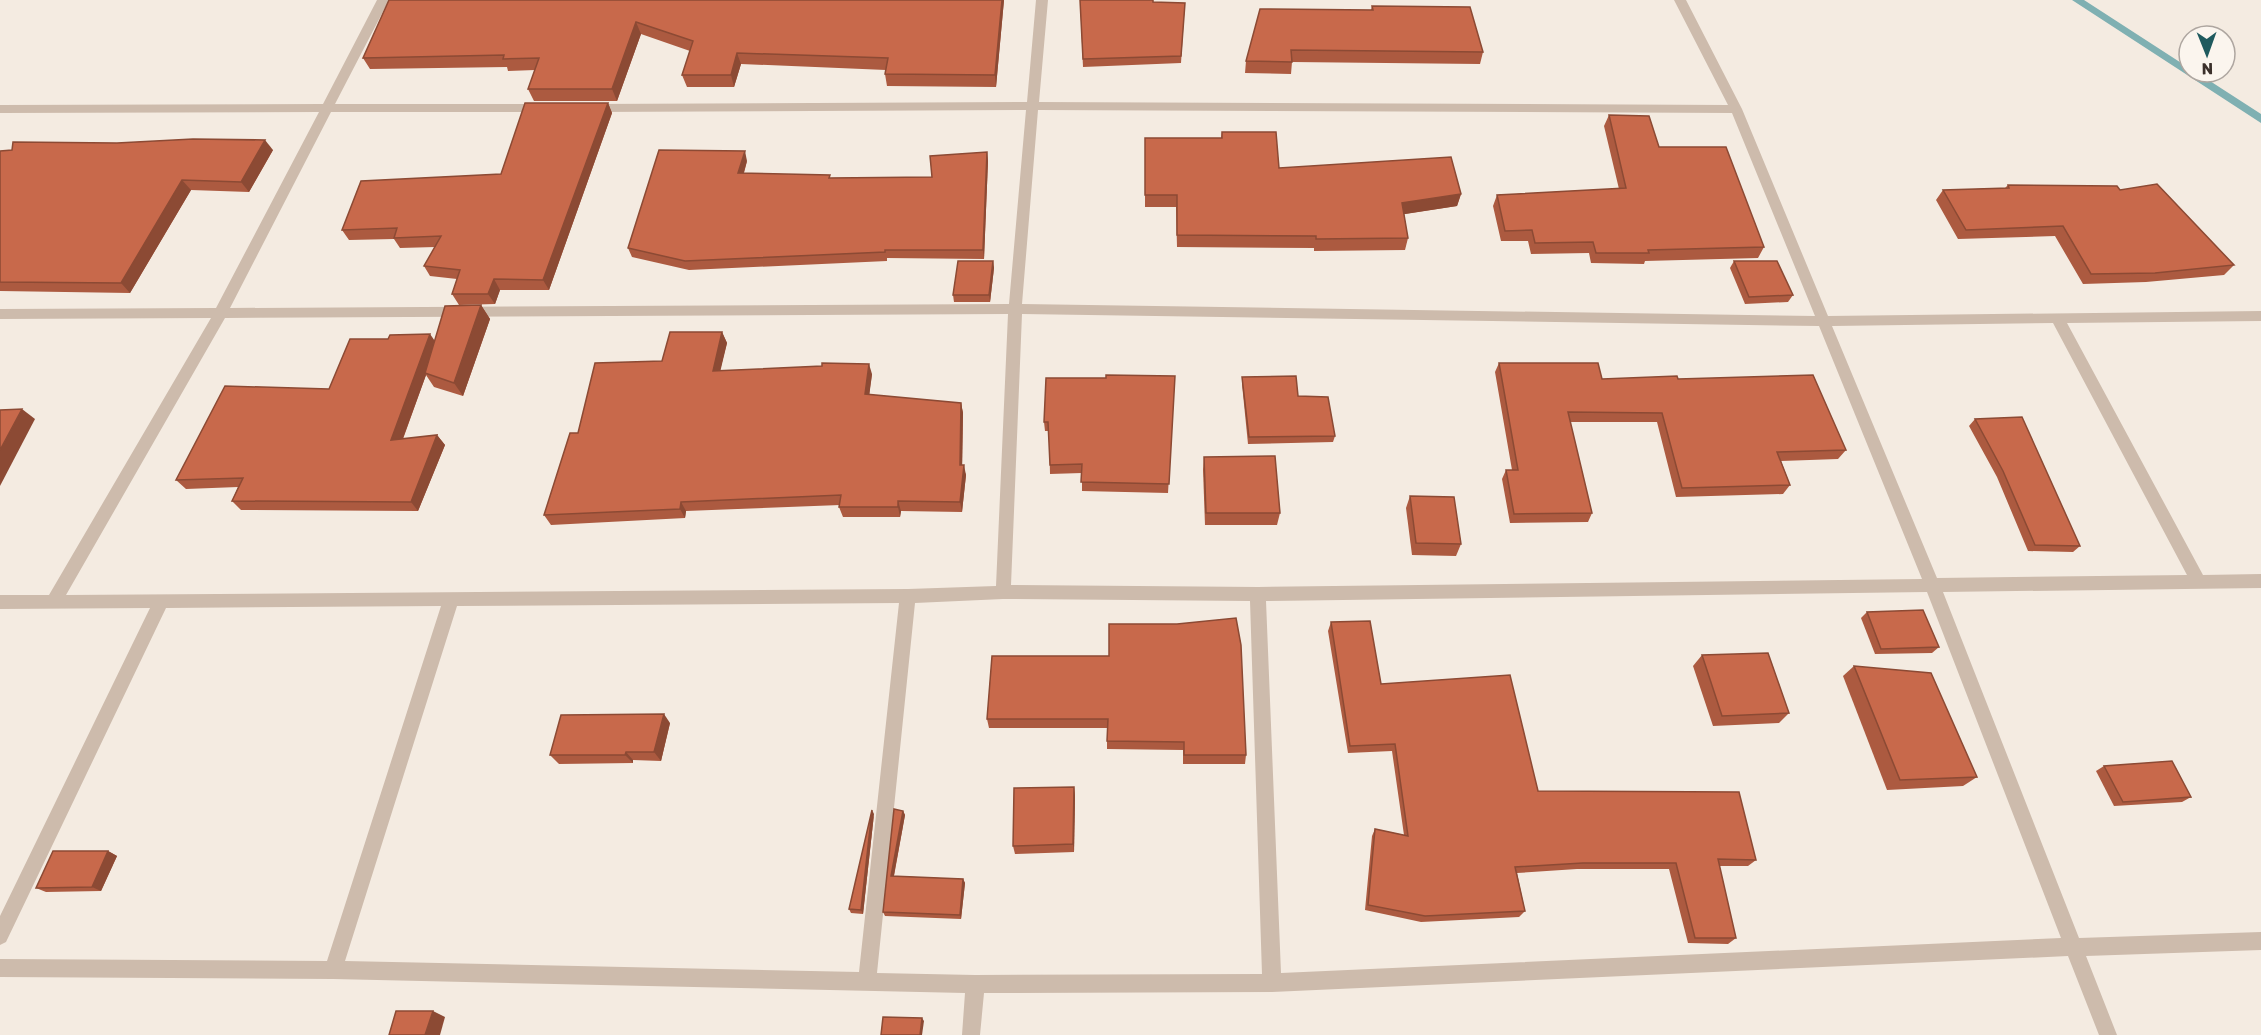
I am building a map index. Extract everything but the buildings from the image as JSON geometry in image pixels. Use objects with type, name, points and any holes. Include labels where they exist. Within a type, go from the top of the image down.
[{"type":"street","points":[[54,601],[220,314],[383,0]]},
{"type":"street","points":[[1003,592],[1015,309],[1042,0]]},
{"type":"street","points":[[1680,0],[1736,109],[1932,584],[2108,1035]]},
{"type":"street","points":[[578,108],[1033,106],[1736,109]]},
{"type":"street","points":[[0,109],[554,108]]},
{"type":"street","points":[[0,314],[1015,309],[1822,321],[2057,318],[2258,320]]},
{"type":"street","points":[[2057,318],[2199,583]]},
{"type":"street","points":[[0,602],[908,596],[1003,592],[1258,594],[2261,581]]},
{"type":"street","points":[[1258,594],[1272,983]]},
{"type":"street","points":[[867,980],[908,596]]},
{"type":"street","points":[[333,970],[451,599]]},
{"type":"street","points":[[0,936],[161,601]]},
{"type":"street","points":[[0,968],[333,970],[975,984],[1272,983],[2073,947],[2261,941]]},
{"type":"street","points":[[971,1035],[975,984]]},
{"type":"waterway","points":[[2077,0],[2261,119]]}]
